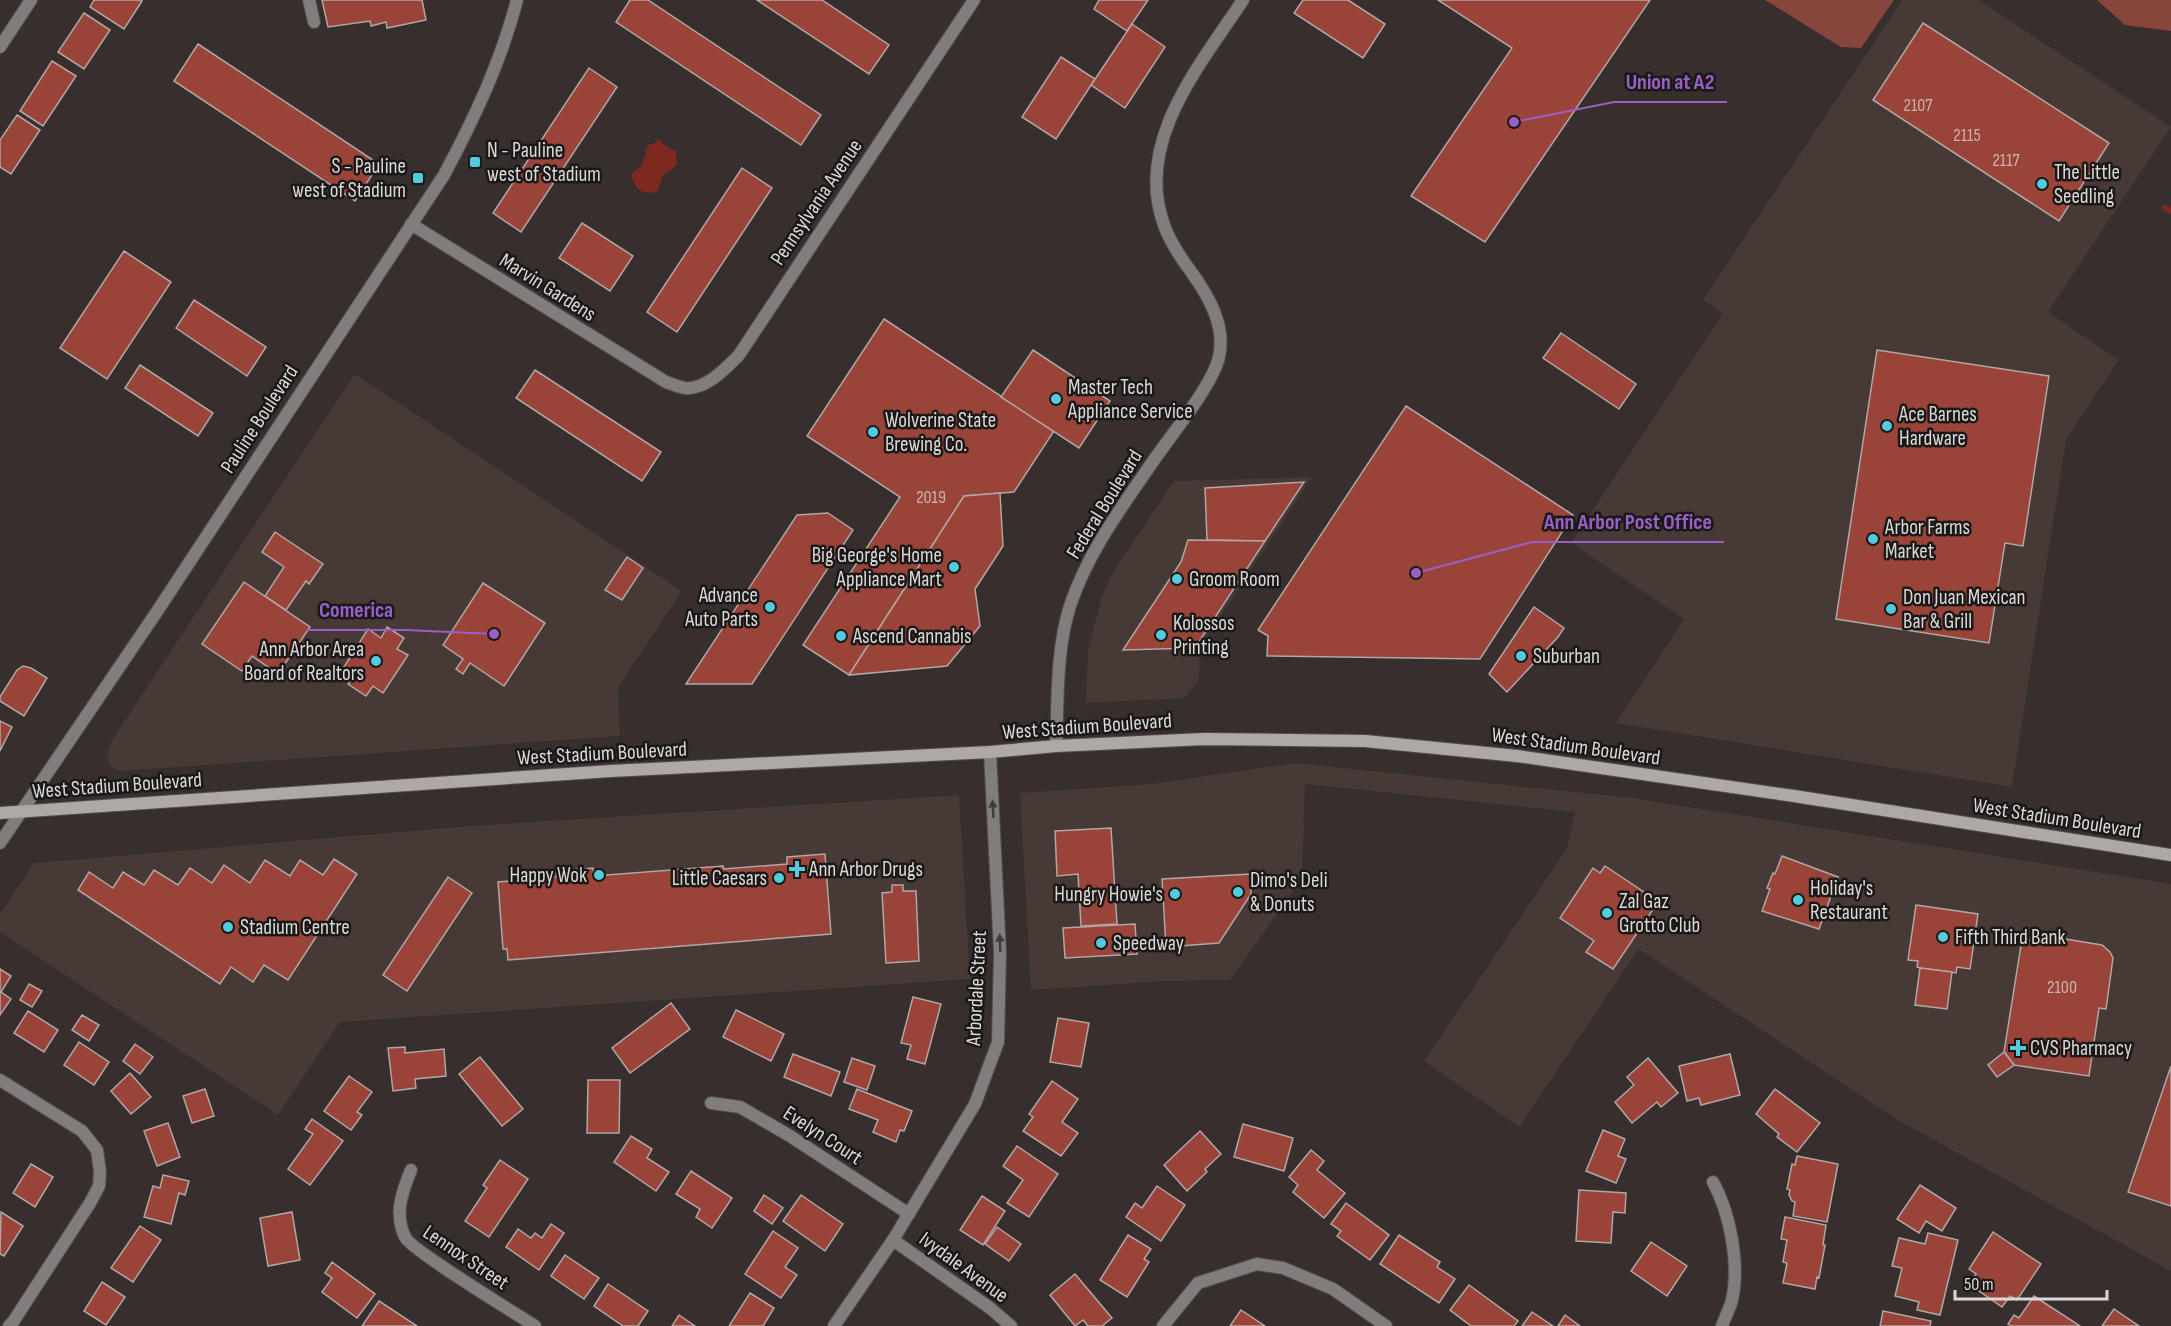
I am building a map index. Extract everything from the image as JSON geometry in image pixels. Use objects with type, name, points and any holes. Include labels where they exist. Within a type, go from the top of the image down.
[{"type":"main road","name":"West Stadium Boulevard","points":[[0,813],[611,771],[990,752],[1056,746],[1204,739],[1365,741],[1517,756],[1794,796],[2171,855]]},
{"type":"street","points":[[0,47],[31,0]]},
{"type":"street","points":[[309,0],[314,22]]},
{"type":"street","name":"Pauline Boulevard","points":[[0,843],[444,175],[469,129],[498,60],[517,0]]},
{"type":"street","name":"Pennsylvania Avenue","points":[[666,382],[687,389],[706,383],[739,355],[974,0]]},
{"type":"street","name":"Federal Boulevard","points":[[1056,746],[1062,643],[1070,607],[1091,557],[1213,372],[1219,356],[1219,333],[1215,310],[1175,249],[1162,222],[1157,194],[1157,175],[1159,152],[1174,109],[1187,85],[1243,0]]},
{"type":"street","name":"Marvin Gardens","points":[[411,224],[666,382]]},
{"type":"street","name":"Arbordale Street","points":[[834,1326],[893,1240],[975,1104],[998,1042],[1000,952],[990,752]]},
{"type":"street","points":[[0,1080],[82,1131],[97,1150],[100,1172],[99,1186],[90,1203],[9,1326]]},
{"type":"street","name":"Evelyn Court","points":[[711,1103],[740,1107],[790,1136],[909,1214]]},
{"type":"street","name":"Lennox Street","points":[[411,1170],[398,1216],[406,1239],[535,1326]]},
{"type":"street","points":[[1713,1182],[1721,1197],[1734,1252],[1732,1299],[1722,1326]]},
{"type":"street","name":"Ivydale Avenue","points":[[893,1240],[990,1308],[1011,1326]]},
{"type":"street","points":[[1163,1326],[1198,1283],[1257,1264],[1283,1268],[1334,1289],[1386,1326]]},
{"type":"shaded area","points":[[1765,0],[1894,0],[1861,48],[1841,47]]},
{"type":"shaded area","points":[[1902,0],[1979,0],[2171,127],[2048,312],[2119,360],[2066,440],[2012,787],[1616,723],[1684,619],[1571,543],[1723,314],[1703,300]]},
{"type":"shaded area","points":[[2097,0],[2171,0],[2171,31],[2125,25]]},
{"type":"shaded area","points":[[661,140],[663,144],[677,152],[677,165],[663,175],[657,192],[647,193],[637,187],[631,175],[642,165],[648,145]]},
{"type":"shaded area","points":[[355,374],[682,591],[618,688],[620,736],[121,771],[114,769],[109,765],[107,753],[112,740]]},
{"type":"shaded area","points":[[1312,477],[1200,647],[1199,679],[1185,698],[1086,703],[1088,649],[1102,596],[1112,573],[1174,481]]},
{"type":"shaded area","points":[[1295,763],[1633,798],[2171,884],[2171,1271],[1896,1119],[1639,949],[1519,1127],[1424,1061],[1567,848],[1575,812],[1305,784],[1302,879],[1230,980],[1166,981],[1031,990],[1020,793],[1151,784]]},
{"type":"shaded area","points":[[959,795],[970,979],[340,1022],[278,1115],[0,932],[0,914],[34,863],[470,826]]},
{"type":"building","points":[[94,0],[142,1],[124,29],[90,7]]},
{"type":"building","points":[[322,0],[422,0],[426,20],[387,28],[386,22],[371,26],[370,21],[328,27]]},
{"type":"building","points":[[630,0],[648,0],[821,115],[801,145],[616,22]]},
{"type":"building","points":[[757,0],[822,0],[889,45],[869,74]]},
{"type":"building","points":[[1099,0],[1148,0],[1127,31],[1094,9]]},
{"type":"building","points":[[1303,0],[1348,0],[1385,24],[1363,58],[1294,13]]},
{"type":"building","points":[[1438,0],[1650,0],[1485,242],[1411,196],[1512,48]]},
{"type":"building","points":[[84,13],[110,30],[84,69],[58,52]]},
{"type":"building","points":[[1923,23],[2109,143],[2059,221],[1873,100]]},
{"type":"building","points":[[1132,24],[1165,47],[1125,108],[1091,85]]},
{"type":"building","points":[[198,44],[379,164],[355,201],[174,81]]},
{"type":"building","points":[[1061,57],[1095,79],[1056,139],[1022,117]]},
{"type":"building","points":[[52,61],[76,76],[43,126],[20,111]]},
{"type":"building","points":[[589,68],[617,87],[521,232],[493,213]]},
{"type":"building","points":[[17,115],[40,130],[11,174],[0,167],[0,140]]},
{"type":"building","points":[[742,168],[772,188],[677,332],[647,312]]},
{"type":"building","points":[[582,223],[633,256],[610,291],[559,258]]},
{"type":"building","points":[[124,251],[171,282],[107,379],[60,348]]},
{"type":"building","points":[[194,300],[266,347],[247,376],[176,328]]},
{"type":"building","points":[[884,319],[1054,431],[1014,492],[964,496],[849,675],[803,645],[900,497],[807,436]]},
{"type":"building","points":[[1561,333],[1636,384],[1619,409],[1543,358]]},
{"type":"building","name":"Master Tech Appliance Service","points":[[1033,350],[1110,401],[1079,448],[1001,397]]},
{"type":"building","points":[[1877,350],[2049,376],[2023,546],[2005,543],[1989,643],[1836,619]]},
{"type":"building","points":[[140,365],[213,413],[198,436],[125,388]]},
{"type":"building","points":[[535,370],[661,452],[642,481],[516,398]]},
{"type":"building","points":[[1406,406],[1573,515],[1480,659],[1267,656],[1268,636],[1258,630]]},
{"type":"building","points":[[1304,482],[1265,541],[1207,540],[1205,488]]},
{"type":"building","name":"Big George's Home Appliance Mart","points":[[1000,493],[1003,546],[975,589],[980,626],[947,666],[849,675],[964,496]]},
{"type":"building","name":"Advance Auto Parts","points":[[828,513],[853,530],[752,684],[686,684],[797,515]]},
{"type":"building","points":[[275,532],[323,564],[309,584],[306,581],[286,610],[265,596],[284,567],[262,552]]},
{"type":"building","points":[[1188,540],[1265,541],[1195,648],[1123,650],[1181,562]]},
{"type":"building","points":[[627,557],[643,568],[622,600],[605,590]]},
{"type":"building","points":[[244,582],[310,627],[278,674],[252,656],[242,671],[202,644]]},
{"type":"building","points":[[483,583],[545,623],[504,686],[470,663],[463,674],[456,669],[463,659],[443,645]]},
{"type":"building","name":"Suburban","points":[[1534,607],[1564,628],[1507,692],[1489,674]]},
{"type":"building","name":"Ann Arbor Area Board of Realtors","points":[[387,627],[404,638],[397,649],[408,655],[383,693],[373,686],[366,696],[348,684],[355,674],[344,667],[368,629],[381,638]]},
{"type":"building","points":[[23,666],[47,678],[24,716],[0,701],[0,697],[17,670]]},
{"type":"building","points":[[0,721],[12,727],[0,751]]},
{"type":"building","points":[[1111,828],[1117,924],[1081,926],[1078,874],[1057,876],[1055,831]]},
{"type":"building","points":[[825,854],[831,934],[508,960],[507,949],[503,949],[498,882],[556,877],[556,871],[593,868],[594,876],[723,866],[724,869],[787,864],[787,857]]},
{"type":"building","name":"Holiday's Restaurant","points":[[1782,856],[1838,877],[1819,929],[1762,911],[1770,889],[1767,888]]},
{"type":"building","name":"Stadium Centre","points":[[334,859],[357,874],[288,980],[264,965],[253,982],[231,967],[220,984],[78,890],[89,872],[113,888],[123,872],[144,885],[154,870],[178,885],[190,868],[212,883],[224,865],[250,883],[265,860],[290,876],[300,860],[323,875]]},
{"type":"building","name":"Zal Gaz Grotto Club","points":[[1605,866],[1647,894],[1643,901],[1654,908],[1613,969],[1586,952],[1594,941],[1560,918],[1593,868],[1600,873]]},
{"type":"building","points":[[1250,874],[1251,894],[1219,943],[1166,947],[1162,879]]},
{"type":"building","points":[[448,877],[472,893],[407,991],[383,975]]},
{"type":"building","points":[[892,885],[903,885],[903,891],[916,891],[919,961],[886,963],[882,893],[892,892]]},
{"type":"building","name":"Fifth Third Bank","points":[[1916,905],[1978,914],[1970,969],[1957,967],[1956,973],[1920,968],[1917,967],[1918,961],[1908,960]]},
{"type":"building","points":[[1135,924],[1137,954],[1065,958],[1063,928]]},
{"type":"building","name":"CVS Pharmacy","points":[[2053,937],[2102,945],[2113,958],[2106,1009],[2099,1008],[2089,1076],[2014,1065],[2004,1052],[2022,939],[2052,943]]},
{"type":"building","points":[[1920,968],[1952,972],[1947,1009],[1915,1005]]},
{"type":"building","points":[[0,969],[11,976],[1,992],[11,999],[0,1015]]},
{"type":"building","points":[[29,984],[42,991],[32,1007],[20,1000]]},
{"type":"building","points":[[913,997],[941,1004],[925,1064],[907,1059],[911,1045],[901,1043]]},
{"type":"building","points":[[671,1003],[690,1029],[630,1073],[612,1048]]},
{"type":"building","points":[[736,1010],[784,1034],[771,1061],[723,1037]]},
{"type":"building","points":[[28,1011],[58,1030],[44,1052],[14,1033]]},
{"type":"building","points":[[82,1015],[99,1025],[89,1041],[72,1030]]},
{"type":"building","points":[[1058,1018],[1089,1023],[1081,1067],[1050,1062]]},
{"type":"building","points":[[79,1042],[109,1062],[94,1085],[64,1065]]},
{"type":"building","points":[[135,1044],[153,1057],[140,1074],[123,1061]]},
{"type":"building","points":[[405,1047],[405,1053],[444,1049],[446,1076],[415,1079],[416,1088],[393,1091],[388,1048]]},
{"type":"building","points":[[2004,1052],[2014,1065],[1997,1077],[1988,1065]]},
{"type":"building","points":[[793,1054],[840,1072],[831,1096],[784,1077]]},
{"type":"building","points":[[1730,1054],[1740,1095],[1701,1105],[1699,1098],[1687,1101],[1679,1066]]},
{"type":"building","points":[[480,1057],[523,1109],[502,1126],[459,1074]]},
{"type":"building","points":[[852,1058],[875,1066],[867,1090],[844,1082]]},
{"type":"building","points":[[1648,1058],[1678,1093],[1661,1107],[1657,1102],[1632,1123],[1615,1102],[1634,1085],[1627,1077]]},
{"type":"building","points":[[2171,1066],[2171,1206],[2128,1192]]},
{"type":"building","points":[[130,1073],[151,1097],[131,1114],[111,1091]]},
{"type":"building","points":[[349,1076],[372,1092],[357,1112],[362,1115],[351,1130],[324,1111]]},
{"type":"building","points":[[588,1080],[620,1080],[619,1133],[587,1133]]},
{"type":"building","points":[[1052,1081],[1078,1099],[1062,1122],[1078,1133],[1061,1156],[1023,1131],[1033,1117],[1029,1114]]},
{"type":"building","points":[[205,1089],[214,1116],[192,1123],[183,1096]]},
{"type":"building","points":[[857,1089],[912,1111],[904,1131],[900,1130],[896,1142],[873,1132],[878,1120],[849,1109]]},
{"type":"building","points":[[1775,1089],[1820,1123],[1797,1152],[1777,1137],[1779,1134],[1756,1114]]},
{"type":"building","points":[[312,1119],[343,1141],[310,1185],[288,1169],[313,1134],[305,1129]]},
{"type":"building","points":[[168,1123],[180,1157],[157,1166],[144,1131]]},
{"type":"building","points":[[1243,1124],[1293,1138],[1284,1171],[1234,1157]]},
{"type":"building","points":[[1603,1130],[1625,1139],[1618,1156],[1626,1159],[1616,1183],[1586,1171]]},
{"type":"building","points":[[1200,1131],[1221,1154],[1205,1169],[1207,1172],[1187,1191],[1164,1165]]},
{"type":"building","points":[[631,1136],[652,1149],[647,1158],[669,1172],[656,1191],[614,1162]]},
{"type":"building","points":[[1017,1146],[1058,1174],[1029,1217],[1007,1203],[1023,1180],[1003,1166]]},
{"type":"building","points":[[1311,1150],[1324,1161],[1317,1170],[1345,1193],[1324,1218],[1293,1192],[1298,1185],[1289,1177]]},
{"type":"building","points":[[1797,1156],[1838,1164],[1827,1222],[1793,1216],[1795,1202],[1789,1195],[1790,1190],[1787,1189],[1792,1164],[1795,1165]]},
{"type":"building","points":[[500,1160],[528,1179],[489,1237],[465,1221],[487,1188],[483,1185]]},
{"type":"building","points":[[31,1164],[53,1177],[35,1207],[13,1193]]},
{"type":"building","points":[[691,1171],[732,1198],[712,1228],[696,1217],[700,1209],[676,1194]]},
{"type":"building","points":[[163,1175],[189,1181],[185,1195],[179,1193],[171,1224],[144,1217],[153,1186],[160,1188]]},
{"type":"building","points":[[1920,1185],[1956,1208],[1942,1231],[1926,1221],[1919,1233],[1897,1219]]},
{"type":"building","points":[[1157,1186],[1185,1205],[1161,1241],[1126,1217],[1135,1203],[1142,1208]]},
{"type":"building","points":[[1579,1190],[1626,1193],[1625,1213],[1613,1212],[1611,1243],[1576,1241]]},
{"type":"building","points":[[764,1195],[783,1208],[772,1224],[754,1211]]},
{"type":"building","points":[[801,1195],[843,1224],[825,1251],[783,1221]]},
{"type":"building","points":[[982,1196],[1005,1211],[983,1245],[960,1230]]},
{"type":"building","points":[[1346,1203],[1389,1235],[1370,1260],[1337,1236],[1341,1231],[1331,1224]]},
{"type":"building","points":[[1,1212],[23,1226],[4,1256],[0,1254]]},
{"type":"building","points":[[292,1212],[300,1260],[268,1266],[260,1218]]},
{"type":"building","points":[[1785,1217],[1826,1225],[1823,1245],[1825,1245],[1815,1289],[1783,1283],[1787,1263],[1783,1262],[1787,1240],[1781,1239]]},
{"type":"building","points":[[551,1224],[564,1233],[539,1270],[506,1247],[518,1229],[531,1238],[535,1233],[542,1238]]},
{"type":"building","points":[[140,1226],[161,1240],[133,1282],[111,1268]]},
{"type":"building","points":[[997,1227],[1021,1244],[1009,1261],[985,1244]]},
{"type":"building","points":[[773,1231],[798,1248],[785,1267],[797,1275],[781,1298],[745,1274]]},
{"type":"building","points":[[1993,1232],[2041,1264],[2017,1300],[2010,1296],[2002,1307],[1969,1284],[1976,1274],[1969,1269]]},
{"type":"building","points":[[1928,1233],[1958,1240],[1940,1315],[1917,1310],[1919,1302],[1895,1296],[1902,1268],[1892,1266],[1899,1238],[1925,1244]]},
{"type":"building","points":[[1128,1235],[1151,1249],[1144,1259],[1149,1262],[1127,1297],[1100,1280]]},
{"type":"building","points":[[1399,1235],[1440,1262],[1437,1267],[1455,1279],[1439,1303],[1380,1264]]},
{"type":"building","points":[[1651,1242],[1687,1266],[1667,1296],[1631,1271]]},
{"type":"building","points":[[565,1255],[599,1278],[584,1299],[551,1276]]},
{"type":"building","points":[[332,1262],[375,1294],[357,1318],[322,1292],[332,1278],[325,1273]]},
{"type":"building","points":[[1075,1274],[1112,1318],[1102,1326],[1088,1326],[1083,1320],[1075,1326],[1050,1295]]},
{"type":"building","points":[[102,1282],[125,1297],[106,1325],[84,1311]]},
{"type":"building","points":[[608,1284],[648,1311],[638,1326],[623,1326],[594,1306]]},
{"type":"building","points":[[1469,1285],[1518,1321],[1514,1326],[1471,1326],[1450,1310]]},
{"type":"building","points":[[750,1293],[774,1308],[763,1326],[729,1326]]},
{"type":"building","points":[[2034,1296],[2080,1326],[2011,1326],[2008,1324],[2014,1315],[2019,1318]]},
{"type":"building","points":[[379,1301],[417,1326],[362,1326]]},
{"type":"building","points":[[2114,1309],[2139,1326],[2102,1326]]},
{"type":"building","points":[[1241,1310],[1265,1326],[1230,1326]]},
{"type":"building","points":[[1883,1311],[1931,1321],[1930,1326],[1880,1326]]},
{"type":"building","points":[[1532,1312],[1553,1326],[1522,1326]]},
{"type":"building","points":[[679,1315],[695,1326],[672,1326]]},
{"type":"building","points":[[1565,1315],[1580,1326],[1558,1326]]},
{"type":"waterway","points":[[2165,208],[2171,211]]},
{"type":"place","name":"Union at A2","points":[[1514,122]]},
{"type":"place","name":"N - Pauline west of Stadium","points":[[475,162]]},
{"type":"place","name":"S - Pauline west of Stadium","points":[[418,178]]},
{"type":"place","name":"The Little Seedling","points":[[2042,184]]},
{"type":"place","name":"Master Tech Appliance Service","points":[[1056,399]]},
{"type":"place","name":"Ace Barnes Hardware","points":[[1887,426]]},
{"type":"place","name":"Wolverine State Brewing Co.","points":[[873,432]]},
{"type":"place","name":"Arbor Farms Market","points":[[1873,539]]},
{"type":"place","name":"Big George's Home Appliance Mart","points":[[954,567]]},
{"type":"place","name":"Ann Arbor Post Office","points":[[1416,573]]},
{"type":"place","name":"Groom Room","points":[[1177,579]]},
{"type":"place","name":"Advance Auto Parts","points":[[770,607]]},
{"type":"place","name":"Don Juan Mexican Bar & Grill","points":[[1891,609]]},
{"type":"place","name":"Comerica","points":[[494,634]]},
{"type":"place","name":"Kolossos Printing","points":[[1161,635]]},
{"type":"place","name":"Ascend Cannabis","points":[[841,636]]},
{"type":"place","name":"Suburban","points":[[1521,656]]},
{"type":"place","name":"Ann Arbor Area Board of Realtors","points":[[376,661]]},
{"type":"place","name":"Ann Arbor Drugs","points":[[797,869]]},
{"type":"place","name":"Happy Wok","points":[[599,875]]},
{"type":"place","name":"Little Caesars","points":[[779,878]]},
{"type":"place","name":"Dimo's Deli & Donuts","points":[[1238,892]]},
{"type":"place","name":"Hungry Howie's","points":[[1175,894]]},
{"type":"place","name":"Holiday's Restaurant","points":[[1798,900]]},
{"type":"place","name":"Zal Gaz Grotto Club","points":[[1607,913]]},
{"type":"place","name":"Stadium Centre","points":[[228,927]]},
{"type":"place","name":"Fifth Third Bank","points":[[1943,937]]},
{"type":"place","name":"Speedway","points":[[1101,943]]},
{"type":"place","name":"CVS Pharmacy","points":[[2018,1048]]}]
